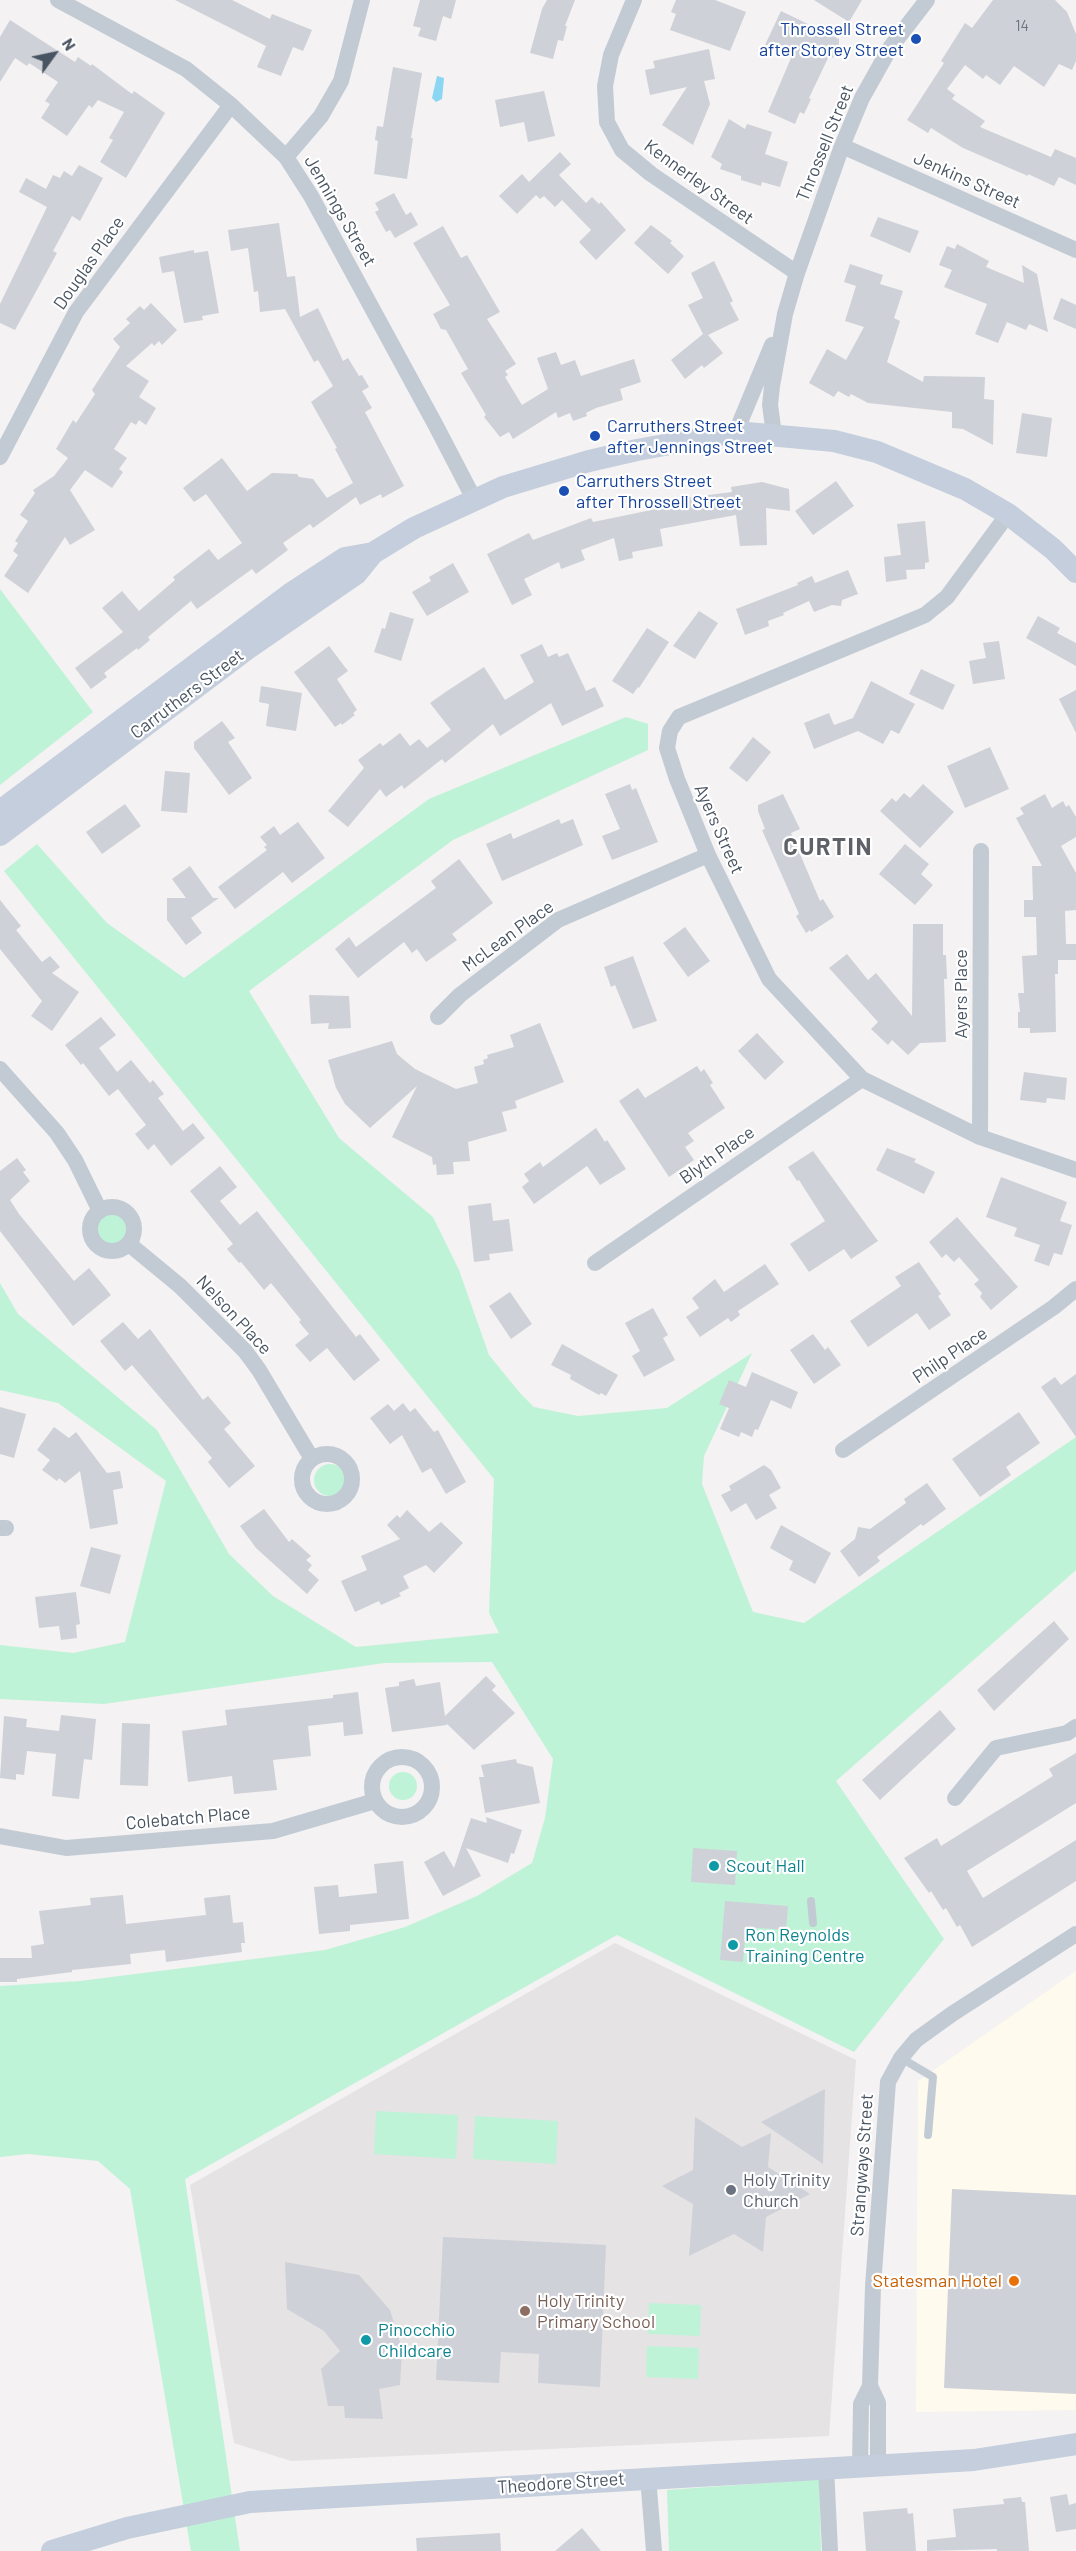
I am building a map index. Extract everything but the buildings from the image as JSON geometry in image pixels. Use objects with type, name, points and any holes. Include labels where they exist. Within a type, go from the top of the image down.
[{"type":"main road","name":"Carruthers Street","points":[[0,835],[247,649],[356,574],[373,553],[414,528],[474,500],[503,488],[589,461],[674,442],[735,432],[834,441],[877,452],[965,489],[1008,514],[1053,549],[1076,572]]},
{"type":"main road","name":"Carruthers Street","points":[[0,811],[290,594],[345,558],[373,553]]},
{"type":"main road","name":"Theodore Street","points":[[52,2551],[127,2528],[250,2502],[648,2477],[974,2460],[1076,2444]]},
{"type":"street","name":"Jennings Street","points":[[58,0],[86,7],[186,69],[231,105],[286,157],[317,207],[449,448],[474,500]]},
{"type":"street","points":[[286,157],[321,116],[341,81],[362,0]]},
{"type":"street","name":"Kennerley Street","points":[[634,0],[611,56],[605,86],[607,122],[622,150],[651,174],[797,273]]},
{"type":"street","name":"Throssell Street","points":[[735,432],[785,314],[797,273],[842,146],[862,98],[891,48],[927,0]]},
{"type":"street","name":"Douglas Place","points":[[0,457],[76,312],[231,105]]},
{"type":"street","name":"Jenkins Street","points":[[842,146],[1076,250]]},
{"type":"street","name":"Throssell Street","points":[[774,434],[770,405],[785,314]]},
{"type":"street","name":"Ayers Street","points":[[1008,514],[947,597],[925,615],[679,717],[670,731],[667,748],[708,855],[769,979],[862,1079],[980,1137],[1076,1170]]},
{"type":"street","name":"Ayers Place","points":[[980,1137],[981,851]]},
{"type":"street","name":"McLean Place","points":[[438,1017],[460,995],[558,920],[708,855]]},
{"type":"street","points":[[0,1069],[57,1133],[75,1160],[100,1211]]},
{"type":"street","name":"Blyth Place","points":[[595,1263],[862,1079]]},
{"type":"street","points":[[116,1208],[131,1217],[135,1228],[129,1244],[114,1252],[98,1246],[91,1237],[90,1226],[100,1211],[116,1208]]},
{"type":"street","name":"Nelson Place","points":[[129,1244],[180,1286],[245,1351],[259,1370],[312,1459]]},
{"type":"street","name":"Philp Place","points":[[843,1450],[1054,1307],[1076,1289]]},
{"type":"street","points":[[955,1798],[996,1748],[1067,1733],[1076,1727]]},
{"type":"street","name":"Colebatch Place","points":[[0,1836],[66,1848],[273,1831],[375,1802]]},
{"type":"street","name":"Strangways Street","points":[[869,2465],[861,2404],[870,2386],[873,2286],[888,2082],[901,2058],[916,2040],[952,2014],[1074,1939]]},
{"type":"street","points":[[826,2468],[830,2551]]},
{"type":"street","points":[[648,2477],[654,2551]]},
{"type":"lane","points":[[811,1901],[813,1923]]},
{"type":"lane","points":[[901,2058],[933,2077],[928,2135]]},
{"type":"shaded area","name":"Holy Trinity Primary School","points":[[615,1943],[856,2060],[829,2436],[291,2461],[234,2443],[190,2185]]},
{"type":"shaded area","points":[[1076,1971],[1076,2410],[916,2412],[918,2081]]},
{"type":"green space","points":[[0,589],[93,712],[0,785]]},
{"type":"green space","points":[[626,717],[648,724],[648,750],[453,840],[249,991],[339,1138],[433,1217],[459,1270],[489,1355],[534,1407],[578,1416],[667,1408],[752,1353],[704,1456],[702,1484],[753,1612],[804,1623],[1076,1437],[1076,1570],[836,1781],[944,1939],[854,2052],[617,1935],[185,2179],[240,2551],[191,2551],[130,2189],[98,2161],[28,2154],[0,2157],[0,1986],[80,1981],[325,1950],[405,1927],[477,1896],[532,1863],[545,1818],[553,1759],[492,1662],[384,1663],[104,1704],[0,1699],[0,1645],[73,1653],[125,1642],[166,1481],[58,1403],[0,1390],[0,1283],[18,1314],[157,1430],[229,1554],[273,1596],[356,1647],[499,1633],[489,1613],[494,1479],[4,871],[37,844],[107,923],[184,978],[429,799]]},
{"type":"green space","points":[[112,1212],[124,1217],[129,1229],[124,1241],[112,1246],[100,1241],[95,1229],[100,1217]]},
{"type":"green space","points":[[330,1464],[341,1469],[346,1480],[341,1491],[330,1496],[319,1491],[314,1480],[319,1469]]},
{"type":"green space","points":[[403,1772],[413,1776],[417,1786],[413,1796],[403,1800],[393,1796],[389,1786],[393,1776]]},
{"type":"green space","points":[[376,2111],[458,2115],[456,2159],[374,2154]]},
{"type":"green space","points":[[475,2116],[558,2121],[556,2164],[473,2159]]},
{"type":"green space","points":[[649,2303],[701,2305],[700,2336],[648,2334]]},
{"type":"green space","points":[[647,2346],[699,2348],[698,2379],[646,2377]]},
{"type":"green space","points":[[819,2479],[821,2551],[669,2551],[667,2490]]},
{"type":"water","points":[[437,76],[444,78],[442,99],[436,102],[432,98]]},
{"type":"place","name":"Throssell Street after Storey Street","points":[[916,39]]},
{"type":"place","name":"Carruthers Street after Jennings Street","points":[[595,436]]},
{"type":"place","name":"Carruthers Street after Throssell Street","points":[[564,491]]},
{"type":"place","name":"Scout Hall","points":[[714,1866]]},
{"type":"place","name":"Ron Reynolds Training Centre","points":[[733,1945]]},
{"type":"place","name":"Holy Trinity Church","points":[[731,2190]]},
{"type":"place","name":"Statesman Hotel","points":[[1014,2281]]},
{"type":"place","name":"Holy Trinity Primary School","points":[[525,2311]]},
{"type":"place","name":"Pinocchio Childcare","points":[[366,2340]]},
{"type":"district","name":"CURTIN","points":[[828,847]]}]
